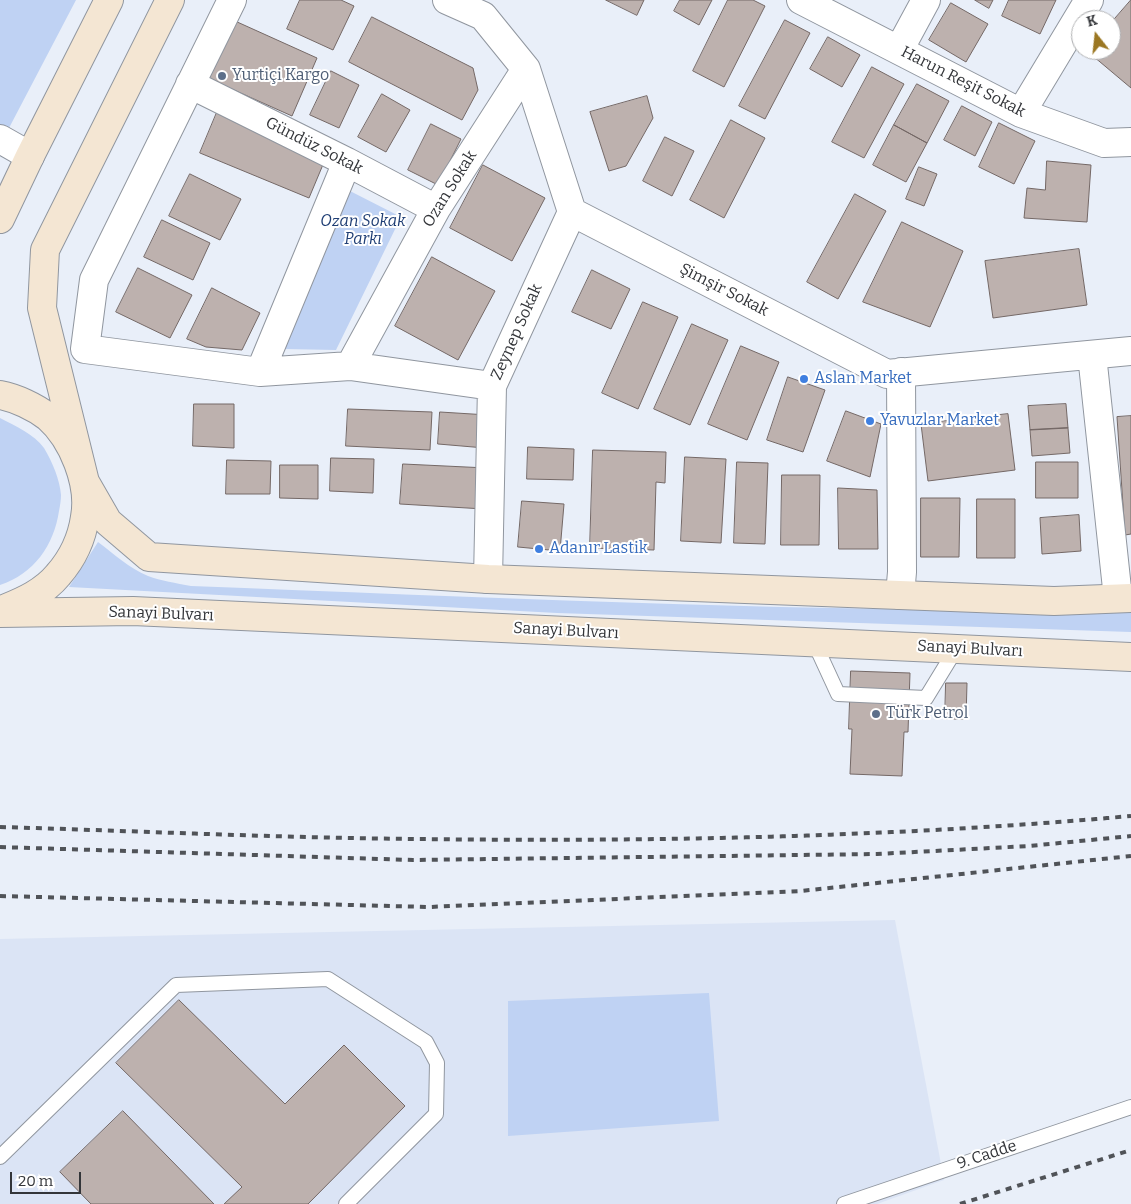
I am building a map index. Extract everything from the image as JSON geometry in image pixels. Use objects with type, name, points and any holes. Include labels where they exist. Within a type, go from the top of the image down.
[{"type":"main road","points":[[0,219],[109,0]]},
{"type":"main road","points":[[0,612],[32,598],[58,576],[76,548],[86,516],[85,482],[42,308],[45,250],[170,0]]},
{"type":"main road","points":[[0,395],[15,398],[48,417],[72,447],[85,482],[108,522],[149,557],[488,580],[1054,601],[1125,598]]},
{"type":"main road","name":"Sanayi Bulvarı","points":[[0,612],[132,612],[1131,657]]},
{"type":"street","points":[[232,0],[94,280],[85,349],[260,372],[350,366],[492,386]]},
{"type":"street","points":[[447,0],[488,8],[526,69],[572,212]]},
{"type":"street","name":"Harun Reşit Sokak","points":[[801,0],[1022,113],[1104,143],[1131,142]]},
{"type":"street","points":[[1022,113],[1089,0]]},
{"type":"street","points":[[899,50],[922,1]]},
{"type":"street","name":"Ozan Sokak","points":[[350,366],[436,209],[526,69]]},
{"type":"street","name":"Gündüz Sokak","points":[[190,84],[347,162],[436,209]]},
{"type":"street","points":[[0,139],[30,156]]},
{"type":"street","points":[[260,372],[347,162]]},
{"type":"street","name":"Şimşir Sokak","points":[[572,212],[887,374],[1131,352]]},
{"type":"street","name":"Zeynep Sokak","points":[[488,580],[492,386],[572,212]]},
{"type":"street","points":[[1092,355],[1125,598]]},
{"type":"street","points":[[900,595],[902,572],[902,372]]},
{"type":"lane","points":[[814,642],[838,694],[848,695],[926,698],[956,649]]},
{"type":"lane","points":[[0,1157],[176,985],[328,979],[426,1042],[437,1063],[436,1114],[346,1204]]},
{"type":"lane","name":"9. Cadde","points":[[844,1204],[1131,1107]]},
{"type":"shaded area","points":[[895,920],[944,1180],[877,1204],[0,1204],[0,939]]},
{"type":"green space","points":[[0,0],[76,0],[9,128],[0,129]]},
{"type":"green space","name":"Ozan Sokak Parkı","points":[[350,191],[401,217],[336,350],[283,349]]},
{"type":"green space","points":[[0,418],[30,434],[44,448],[55,471],[61,495],[52,535],[40,557],[23,574],[0,585]]},
{"type":"green space","points":[[98,542],[141,573],[158,579],[191,586],[778,607],[1131,610],[1131,632],[557,613],[69,587]]},
{"type":"green space","points":[[709,993],[719,1121],[508,1136],[508,1001]]},
{"type":"building","points":[[300,0],[341,0],[354,6],[333,50],[287,29]]},
{"type":"building","points":[[606,0],[644,0],[637,15]]},
{"type":"building","points":[[680,0],[712,0],[699,25],[674,11]]},
{"type":"building","points":[[728,0],[753,0],[765,6],[724,87],[693,71]]},
{"type":"building","points":[[975,0],[993,0],[989,8]]},
{"type":"building","points":[[1009,0],[1056,0],[1040,34],[1002,16]]},
{"type":"building","points":[[1131,0],[1131,88],[1098,60],[1121,60],[1121,12]]},
{"type":"building","points":[[951,3],[988,24],[966,62],[929,40]]},
{"type":"building","points":[[372,17],[473,68],[478,90],[462,120],[349,62]]},
{"type":"building","points":[[785,20],[810,33],[765,119],[739,106]]},
{"type":"building","points":[[235,21],[317,58],[292,116],[207,78]]},
{"type":"building","points":[[828,37],[860,55],[842,87],[810,69]]},
{"type":"building","points":[[872,67],[904,84],[864,158],[832,142]]},
{"type":"building","points":[[331,71],[359,85],[339,128],[310,115]]},
{"type":"building","points":[[917,84],[949,101],[927,143],[894,125]]},
{"type":"building","points":[[382,94],[410,110],[386,152],[358,137]]},
{"type":"building","points":[[647,96],[653,118],[626,166],[609,171],[590,112]]},
{"type":"building","points":[[962,106],[992,122],[975,156],[944,140]]},
{"type":"building","points":[[218,110],[327,155],[309,198],[200,153]]},
{"type":"building","points":[[731,120],[765,138],[724,218],[690,200]]},
{"type":"building","points":[[999,123],[1035,141],[1014,184],[979,167]]},
{"type":"building","points":[[431,124],[461,139],[438,185],[408,170]]},
{"type":"building","points":[[894,125],[927,143],[906,182],[873,165]]},
{"type":"building","points":[[665,137],[694,151],[672,196],[643,181]]},
{"type":"building","points":[[1047,161],[1091,165],[1087,222],[1024,218],[1027,188],[1045,190]]},
{"type":"building","points":[[483,165],[545,198],[512,261],[450,228]]},
{"type":"building","points":[[919,167],[937,174],[924,206],[906,199]]},
{"type":"building","points":[[190,174],[241,199],[220,240],[169,216]]},
{"type":"building","points":[[855,194],[886,211],[838,299],[807,282]]},
{"type":"building","points":[[162,220],[210,243],[193,280],[144,257]]},
{"type":"building","points":[[902,222],[963,251],[930,327],[863,302]]},
{"type":"building","points":[[1079,249],[1087,305],[993,318],[985,261]]},
{"type":"building","points":[[432,257],[495,291],[458,360],[395,326]]},
{"type":"building","points":[[138,268],[192,295],[170,338],[116,312]]},
{"type":"building","points":[[592,270],[630,289],[611,329],[572,312]]},
{"type":"building","points":[[212,288],[260,313],[242,350],[206,347],[187,339]]},
{"type":"building","points":[[643,302],[678,317],[638,409],[602,393]]},
{"type":"building","points":[[692,324],[728,340],[690,425],[654,409]]},
{"type":"building","points":[[741,346],[779,362],[747,440],[708,424]]},
{"type":"building","points":[[788,377],[825,390],[803,452],[767,440]]},
{"type":"building","points":[[194,404],[234,404],[234,448],[193,446]]},
{"type":"building","points":[[1066,404],[1068,428],[1030,430],[1028,406]]},
{"type":"building","points":[[348,409],[432,412],[430,450],[346,446]]},
{"type":"building","points":[[846,411],[881,424],[870,477],[827,461]]},
{"type":"building","points":[[440,412],[488,415],[485,448],[438,444]]},
{"type":"building","points":[[1008,414],[1015,470],[928,481],[921,424]]},
{"type":"building","points":[[1131,416],[1131,534],[1125,535],[1117,417]]},
{"type":"building","points":[[1068,428],[1070,453],[1032,456],[1030,430]]},
{"type":"building","points":[[528,447],[574,449],[573,480],[527,479]]},
{"type":"building","points":[[593,450],[666,452],[665,483],[656,482],[654,550],[590,548]]},
{"type":"building","points":[[685,457],[726,459],[721,543],[681,541]]},
{"type":"building","points":[[331,458],[374,459],[373,493],[330,491]]},
{"type":"building","points":[[227,460],[271,461],[270,494],[226,494]]},
{"type":"building","points":[[737,462],[768,463],[765,544],[734,543]]},
{"type":"building","points":[[1036,462],[1078,462],[1078,498],[1036,498]]},
{"type":"building","points":[[403,464],[487,468],[484,509],[400,504]]},
{"type":"building","points":[[280,465],[318,465],[318,499],[280,498]]},
{"type":"building","points":[[782,475],[820,475],[819,545],[781,545]]},
{"type":"building","points":[[838,488],[877,490],[878,549],[839,549]]},
{"type":"building","points":[[921,498],[960,498],[959,557],[921,557]]},
{"type":"building","points":[[977,499],[1015,499],[1015,558],[977,558]]},
{"type":"building","points":[[522,501],[564,504],[560,551],[518,547]]},
{"type":"building","points":[[1079,515],[1081,551],[1042,554],[1040,518]]},
{"type":"building","points":[[851,671],[910,673],[908,732],[904,732],[902,776],[850,774],[852,729],[849,729]]},
{"type":"building","points":[[946,683],[967,683],[966,719],[945,719]]},
{"type":"building","points":[[179,1000],[285,1104],[344,1045],[405,1106],[308,1204],[224,1204],[242,1187],[116,1063]]},
{"type":"building","points":[[123,1111],[214,1204],[91,1204],[60,1172]]},
{"type":"railway","points":[[0,827],[316,837],[599,840],[688,839],[954,829],[1131,816]]},
{"type":"railway","points":[[0,847],[413,860],[877,854],[1029,846],[1131,836]]},
{"type":"railway","points":[[0,896],[429,907],[801,891],[1131,856]]},
{"type":"railway","points":[[960,1204],[1131,1150]]},
{"type":"place","name":"Yurtiçi Kargo","points":[[222,76]]},
{"type":"place","name":"Aslan Market","points":[[804,379]]},
{"type":"place","name":"Yavuzlar Market","points":[[870,421]]},
{"type":"place","name":"Adanır Lastik","points":[[539,549]]},
{"type":"place","name":"Türk Petrol","points":[[876,714]]}]
